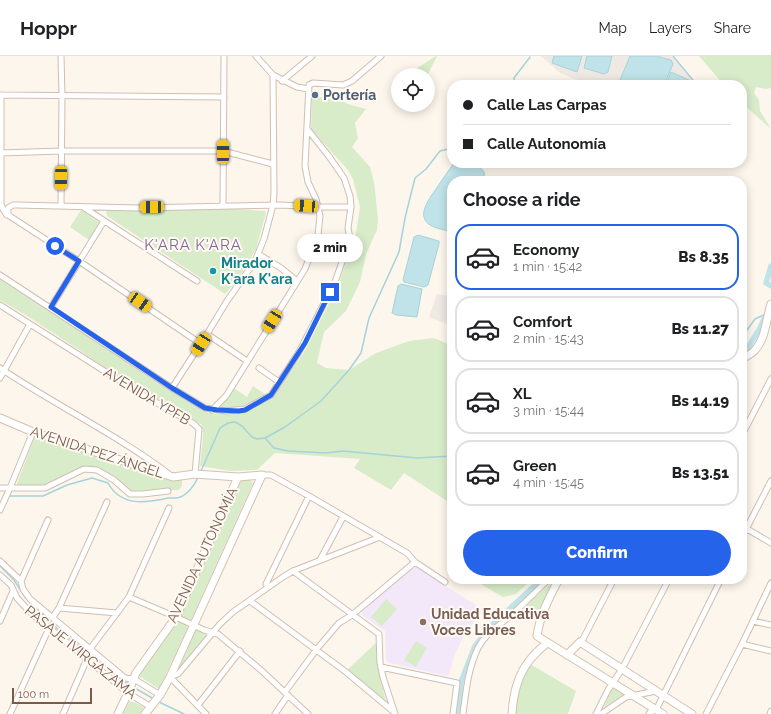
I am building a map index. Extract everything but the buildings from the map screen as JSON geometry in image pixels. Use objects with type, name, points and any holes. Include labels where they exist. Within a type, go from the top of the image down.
[{"type":"street","points":[[61,56],[61,205]]},
{"type":"street","points":[[223,205],[224,56]]},
{"type":"street","points":[[256,56],[273,75],[297,87],[308,89]]},
{"type":"street","points":[[282,80],[312,56]]},
{"type":"street","points":[[212,410],[226,396],[305,269],[318,235],[320,224],[318,207],[306,175],[305,166],[308,130],[309,85],[313,83],[347,84],[381,56]]},
{"type":"street","points":[[172,388],[201,344],[229,297],[255,261],[264,239],[273,205],[273,75]]},
{"type":"street","points":[[201,344],[8,214],[3,209],[1,204],[1,95],[224,97]]},
{"type":"street","points":[[212,410],[245,410],[271,395],[305,343],[335,282],[350,239],[348,228],[351,207],[344,178],[308,130]]},
{"type":"street","points":[[1,152],[223,152],[273,164]]},
{"type":"street","points":[[8,214],[8,208],[13,205],[138,208],[223,205],[351,207]]},
{"type":"street","points":[[82,206],[197,281]]},
{"type":"street","points":[[51,307],[104,221]]},
{"type":"street","points":[[258,254],[281,268],[297,281]]},
{"type":"street","name":"AVENIDA YPFB","points":[[0,274],[172,388],[205,408],[212,410]]},
{"type":"street","name":"AVENIDA YPFB","points":[[0,305],[136,390],[194,424],[199,429],[199,474]]},
{"type":"street","points":[[747,356],[755,351],[760,342],[768,324],[770,307]]},
{"type":"street","points":[[0,378],[2,370],[30,324]]},
{"type":"street","points":[[207,334],[248,361]]},
{"type":"street","points":[[259,368],[279,382]]},
{"type":"street","points":[[2,370],[152,461],[173,477]]},
{"type":"street","points":[[747,425],[771,379]]},
{"type":"street","name":"AVENIDA PEZ ÁNGEL","points":[[0,418],[33,432],[173,477],[199,474]]},
{"type":"street","points":[[0,510],[33,432]]},
{"type":"street","points":[[0,488],[8,493],[44,488],[84,469],[97,470],[114,480],[130,494],[168,491]]},
{"type":"street","points":[[199,474],[238,478],[271,475],[380,537],[406,553],[415,562],[445,582]]},
{"type":"street","name":"AVENIDA AUTONOMÍA","points":[[145,714],[160,695],[170,677],[262,475]]},
{"type":"street","name":"AVENIDA AUTONOMÍA","points":[[118,714],[136,673],[176,616],[238,478]]},
{"type":"street","points":[[747,522],[771,481]]},
{"type":"street","points":[[268,588],[266,584],[309,496]]},
{"type":"street","points":[[53,617],[59,608],[107,502]]},
{"type":"street","points":[[63,714],[90,649],[129,597],[169,508]]},
{"type":"street","points":[[320,560],[343,517]]},
{"type":"street","points":[[21,581],[48,520]]},
{"type":"street","points":[[747,529],[771,543]]},
{"type":"street","points":[[206,714],[170,677],[178,674],[211,633],[233,612],[293,571],[380,537]]},
{"type":"street","name":"PASAJE IVIRGAZAMA","points":[[0,561],[21,581],[23,589],[30,599],[125,678],[134,679],[160,695]]},
{"type":"street","points":[[275,714],[286,694],[316,650],[339,623],[352,615],[415,562]]},
{"type":"street","points":[[293,571],[379,634],[381,668],[394,713]]},
{"type":"street","name":"PASAJE IVIRGAZAMA","points":[[0,575],[11,585],[22,605],[128,693],[151,707]]},
{"type":"street","points":[[706,714],[771,583]]},
{"type":"street","points":[[463,714],[471,665],[478,647],[501,622],[509,617],[544,584]]},
{"type":"street","points":[[557,584],[545,605],[536,636],[660,712]]},
{"type":"street","points":[[567,655],[583,639],[611,584]]},
{"type":"street","points":[[596,714],[612,683],[622,669],[665,584]]},
{"type":"street","points":[[660,712],[664,695],[719,584]]},
{"type":"street","points":[[0,621],[14,591]]},
{"type":"street","points":[[129,597],[176,616],[211,633],[218,634],[240,651],[308,714]]},
{"type":"street","points":[[250,601],[316,650],[394,713]]},
{"type":"street","points":[[59,608],[117,613]]},
{"type":"street","points":[[753,621],[771,625]]},
{"type":"street","points":[[10,714],[49,628]]},
{"type":"street","points":[[580,642],[692,714]]},
{"type":"street","points":[[512,714],[515,694],[523,670],[530,660],[547,643]]},
{"type":"street","points":[[742,644],[771,652]]},
{"type":"street","points":[[198,705],[240,651]]},
{"type":"street","points":[[381,668],[457,683],[454,714]]},
{"type":"street","points":[[600,714],[626,697],[656,691]]},
{"type":"street","points":[[649,714],[650,712],[660,712]]},
{"type":"shaded area","points":[[541,56],[672,56],[692,80],[577,80],[560,73]]},
{"type":"shaded area","points":[[437,294],[447,295],[447,324],[429,317]]},
{"type":"shaded area","name":"Unidad Educativa Voces Libres","points":[[413,567],[419,569],[482,609],[481,613],[464,635],[447,676],[389,663],[386,660],[385,631],[362,615],[362,611]]},
{"type":"green space","points":[[436,56],[437,56],[431,68],[417,68]]},
{"type":"green space","points":[[699,56],[771,56],[771,88],[766,89],[756,87],[754,93],[759,100],[760,111],[771,129],[747,107],[747,80],[720,80]]},
{"type":"green space","points":[[312,97],[335,98],[348,104],[366,109],[355,123],[358,138],[352,147],[370,167],[374,182],[378,219],[377,230],[366,254],[360,282],[346,311],[324,332],[317,363],[326,368],[349,370],[376,353],[409,341],[434,338],[447,344],[447,501],[404,473],[391,490],[354,468],[360,459],[275,453],[257,470],[230,471],[200,466],[203,435],[202,425],[138,389],[32,319],[0,300],[0,279],[151,379],[204,411],[213,414],[222,414],[217,407],[234,388],[247,397],[253,386],[271,398],[303,354],[338,286],[356,233],[360,207],[353,179],[347,169],[311,129]]},
{"type":"green space","points":[[110,209],[237,209],[265,211],[266,213],[256,249],[238,279],[225,294],[107,216],[106,211]]},
{"type":"green space","points":[[81,210],[100,223],[89,240],[70,227]]},
{"type":"green space","points":[[35,436],[170,479],[182,480],[182,486],[179,490],[130,491],[109,473],[97,468],[84,467],[44,486],[16,486]]},
{"type":"green space","points":[[249,478],[253,483],[191,620],[180,615],[242,479]]},
{"type":"green space","points":[[481,584],[527,584],[516,594],[503,597]]},
{"type":"green space","points":[[550,584],[555,584],[537,615],[524,608]]},
{"type":"green space","points":[[386,599],[397,609],[382,626],[371,617]]},
{"type":"green space","points":[[178,621],[186,625],[188,628],[159,689],[139,676],[155,650]]},
{"type":"green space","points":[[196,630],[207,635],[176,671]]},
{"type":"green space","points":[[416,641],[427,648],[416,667],[404,660]]},
{"type":"green space","points":[[377,642],[378,665],[386,702],[347,670]]},
{"type":"green space","points":[[530,664],[576,691],[568,714],[514,714],[519,688]]},
{"type":"green space","points":[[613,686],[626,693],[604,707]]},
{"type":"green space","points":[[130,700],[144,707],[140,714],[123,714]]},
{"type":"water","points":[[554,56],[582,56],[577,72],[552,63]]},
{"type":"water","points":[[587,56],[612,56],[608,72],[604,74],[584,68]]},
{"type":"water","points":[[630,56],[656,56],[671,60],[673,64],[666,80],[620,80]]},
{"type":"water","points":[[671,72],[689,80],[668,80]]},
{"type":"water","points":[[450,168],[481,168],[485,174],[484,176],[447,176],[447,230],[431,226],[426,222],[424,211],[430,197]]},
{"type":"water","points":[[418,235],[439,241],[428,285],[424,287],[404,282],[403,280],[414,237]]},
{"type":"water","points":[[401,284],[422,289],[417,317],[396,315],[392,313],[398,286]]},
{"type":"waterway","points":[[673,56],[693,80]]},
{"type":"waterway","points":[[514,80],[514,78],[530,57]]},
{"type":"waterway","points":[[201,471],[220,428],[228,423],[235,422],[242,426],[252,437],[257,439],[265,438],[285,427],[321,401],[349,370],[361,353],[369,318],[399,252],[405,218],[415,178],[426,169],[440,151],[447,149]]},
{"type":"waterway","points":[[771,266],[766,283],[771,286]]},
{"type":"waterway","points":[[747,330],[755,319],[766,314]]},
{"type":"waterway","points":[[747,348],[760,328],[765,317],[769,315]]},
{"type":"waterway","points":[[265,438],[274,448],[288,451],[325,453],[343,451],[417,458],[447,456]]},
{"type":"waterway","points":[[8,496],[43,496],[67,485],[92,478],[108,483],[113,491],[127,500],[143,502],[181,497],[190,490],[198,477]]},
{"type":"waterway","points":[[0,566],[14,580],[25,597],[53,625],[129,685]]},
{"type":"waterway","points":[[458,714],[461,682],[475,646],[493,624],[537,584]]},
{"type":"waterway","points":[[133,687],[154,699]]},
{"type":"waterway","points":[[159,702],[184,714]]},
{"type":"place","name":"Portería","points":[[315,95]]},
{"type":"place","name":"Mirador K'ara K'ara","points":[[213,271]]},
{"type":"place","name":"Unidad Educativa Voces Libres","points":[[423,622]]},
{"type":"district","name":"K'ARA K'ARA","points":[[193,245]]},
{"type":"route","points":[[55,246],[79,261],[51,307],[172,388],[205,408],[212,410],[245,410],[271,395],[305,343],[330,292]]}]
